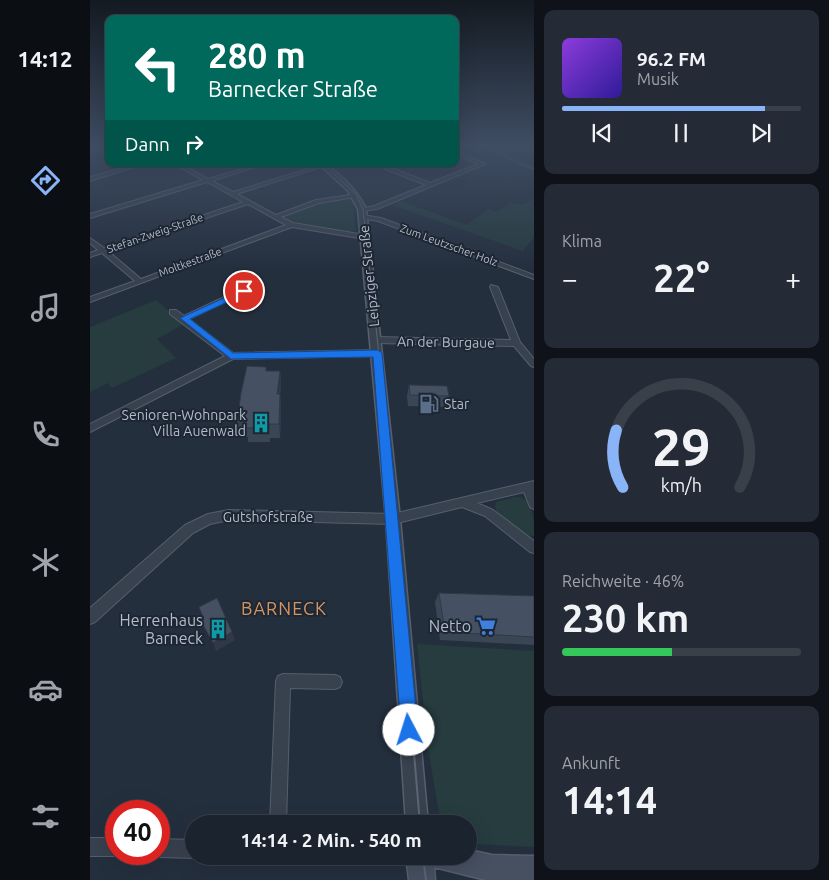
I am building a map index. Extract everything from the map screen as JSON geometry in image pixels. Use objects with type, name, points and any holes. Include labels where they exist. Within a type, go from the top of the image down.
[{"type":"main road","points":[[421,865],[422,880]]},
{"type":"main road","points":[[477,865],[492,868],[534,869]]},
{"type":"street","points":[[90,216],[181,188]]},
{"type":"street","points":[[221,188],[291,225],[365,238]]},
{"type":"street","points":[[232,194],[250,188]]},
{"type":"street","name":"Leipziger Straße","points":[[348,188],[355,195],[362,213],[378,353],[416,815]]},
{"type":"street","points":[[362,213],[423,188]]},
{"type":"street","points":[[275,217],[318,201],[355,195]]},
{"type":"street","name":"Stefan-Zweig-Straße","points":[[90,255],[248,202]]},
{"type":"street","name":"Zum Leutzscher Holz","points":[[362,213],[534,277]]},
{"type":"street","name":"Moltkestraße","points":[[90,300],[291,225]]},
{"type":"street","points":[[90,240],[139,281]]},
{"type":"street","points":[[184,318],[252,286]]},
{"type":"street","name":"An der Burgaue","points":[[494,286],[516,343],[534,364]]},
{"type":"street","points":[[173,312],[184,318],[231,356]]},
{"type":"street","name":"An der Burgaue","points":[[376,340],[516,343]]},
{"type":"street","points":[[90,428],[231,356],[378,353]]},
{"type":"street","points":[[531,485],[534,504]]},
{"type":"street","name":"Gutshofstraße","points":[[90,617],[189,529],[208,519],[229,515],[393,519],[531,485]]},
{"type":"street","points":[[462,502],[489,513],[534,548]]},
{"type":"street","points":[[278,815],[283,681],[335,682]]},
{"type":"street","points":[[90,847],[105,847]]},
{"type":"street","points":[[170,848],[185,849]]},
{"type":"green space","points":[[350,197],[354,206],[356,231],[348,232],[318,228],[282,216],[320,203]]},
{"type":"green space","points":[[534,199],[534,237],[523,251],[392,205],[401,201],[467,225],[488,209],[497,212],[511,202],[523,205]]},
{"type":"green space","points":[[156,300],[184,324],[157,339],[176,358],[112,388],[108,383],[90,392],[90,327]]},
{"type":"green space","points":[[516,497],[522,498],[530,506],[534,536],[522,534],[498,515],[495,506],[496,502]]},
{"type":"green space","points":[[417,644],[534,651],[534,847],[477,844],[477,815],[441,815],[439,813],[428,748]]},
{"type":"building","points":[[247,366],[266,367],[266,371],[280,371],[277,394],[280,394],[279,424],[269,424],[269,428],[246,428],[247,423],[237,423]]},
{"type":"building","points":[[409,385],[447,386],[449,396],[410,395]]},
{"type":"building","name":"Netto","points":[[439,593],[534,596],[534,637],[445,632]]},
{"type":"building","name":"Herrenhaus Barneck","points":[[217,598],[232,632],[213,643],[201,621],[204,620],[199,607]]},
{"type":"tram line","points":[[349,188],[356,194],[363,209],[383,391],[405,647]]},
{"type":"tram line","points":[[405,646],[419,815]]},
{"type":"tram line","points":[[424,865],[426,880]]},
{"type":"place","name":"Star","points":[[429,404]]},
{"type":"place","name":"Senioren-Wohnpark Villa Auenwald","points":[[261,423]]},
{"type":"place","name":"Netto","points":[[486,626]]},
{"type":"place","name":"Herrenhaus Barneck","points":[[218,629]]},
{"type":"district","name":"BARNECK","points":[[284,608]]},
{"type":"route","points":[[244,291],[184,318],[231,356],[378,353],[409,730]]}]
